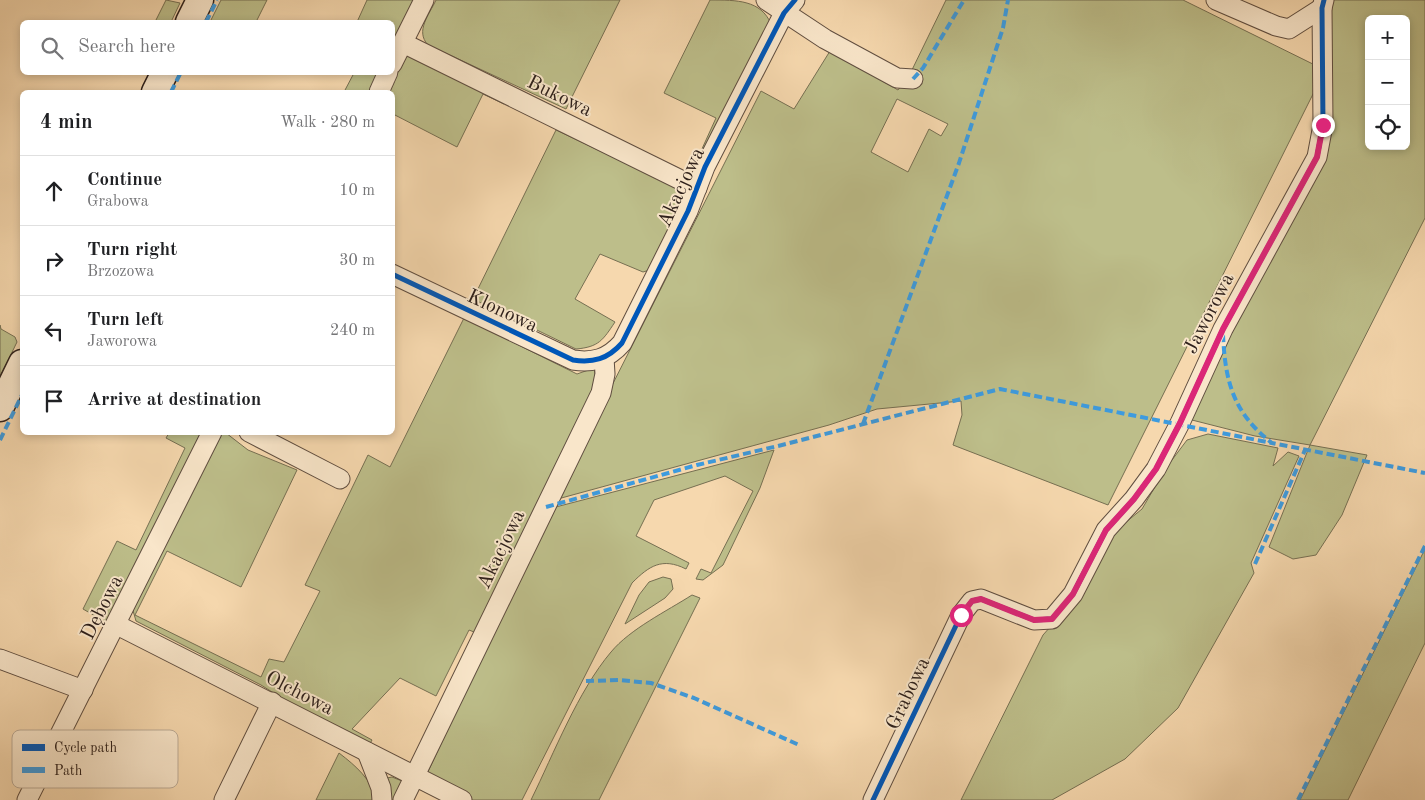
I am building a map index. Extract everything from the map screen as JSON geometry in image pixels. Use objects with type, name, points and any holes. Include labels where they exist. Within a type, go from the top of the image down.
[{"type":"street","points":[[190,20],[200,0]]},
{"type":"street","points":[[395,58],[424,0]]},
{"type":"street","points":[[766,0],[790,7],[825,39],[897,78],[913,79]]},
{"type":"street","points":[[1216,0],[1276,26],[1289,29],[1323,4]]},
{"type":"street","name":"Jaworowa","points":[[972,601],[981,599],[1034,620],[1052,619],[1073,594],[1106,530],[1134,499],[1156,469],[1180,423],[1223,329],[1317,157],[1323,125],[1323,4]]},
{"type":"street","name":"Akacjowa","points":[[402,800],[601,393],[605,374],[604,358],[622,343],[697,188],[705,167],[790,7]]},
{"type":"street","name":"Bukowa","points":[[403,43],[697,188]]},
{"type":"street","points":[[156,90],[164,75]]},
{"type":"street","points":[[380,90],[387,75]]},
{"type":"street","name":"Klonowa","points":[[395,275],[573,360],[585,362],[604,358]]},
{"type":"street","points":[[0,408],[20,366]]},
{"type":"street","name":"Dębowa","points":[[63,730],[117,625],[211,435]]},
{"type":"street","points":[[255,435],[340,479]]},
{"type":"street","name":"Grabowa","points":[[874,800],[961,615],[972,601]]},
{"type":"street","name":"Olchowa","points":[[117,625],[462,800]]},
{"type":"street","points":[[0,659],[83,690]]},
{"type":"street","points":[[224,800],[272,702]]},
{"type":"street","points":[[367,752],[381,788],[382,800]]},
{"type":"street","name":"Dębowa","points":[[27,800],[33,788]]},
{"type":"green space","points":[[166,0],[180,3],[172,20],[156,20]]},
{"type":"green space","points":[[221,0],[267,0],[257,20],[211,20]]},
{"type":"green space","points":[[367,0],[415,0],[395,41],[395,20],[358,20]]},
{"type":"green space","points":[[436,0],[620,0],[566,109],[428,45],[424,40],[424,23]]},
{"type":"green space","points":[[710,0],[730,0],[747,3],[761,10],[771,24],[705,153],[701,151],[716,118],[664,93]]},
{"type":"green space","points":[[946,0],[1183,0],[1325,70],[1108,505],[953,445],[962,415],[961,401],[877,409],[829,425],[554,500],[761,91],[794,109],[830,51],[898,90],[910,74]],"holes":[[[897,99],[948,124],[941,136],[929,129],[908,172],[871,152]]]},
{"type":"green space","points":[[1330,0],[1425,0],[1425,218],[1310,445],[1255,436],[1188,419],[1240,314],[1319,165]]},
{"type":"green space","points":[[415,55],[502,98],[504,104],[483,94],[457,147],[395,115],[395,90],[385,90],[405,57]]},
{"type":"green space","points":[[353,75],[378,75],[371,90],[345,90]]},
{"type":"green space","points":[[556,130],[672,185],[682,192],[684,199],[653,269],[643,272],[600,254],[575,299],[615,322],[600,342],[576,349],[473,299]]},
{"type":"green space","points":[[464,318],[577,374],[594,368],[597,387],[479,634],[469,630],[436,696],[400,678],[352,729],[372,740],[367,749],[261,685],[136,621],[132,607],[216,436],[229,435],[248,450],[297,470],[241,587],[167,551],[135,615],[261,677],[269,659],[284,662],[320,591],[305,585],[368,455],[390,467]]},
{"type":"green space","points":[[0,325],[1,329],[15,337],[17,342],[0,377]]},
{"type":"green space","points":[[1208,434],[1278,448],[1273,466],[1288,452],[1299,456],[1251,563],[1254,573],[1178,708],[1125,759],[1052,800],[961,800],[1043,635],[1059,617],[1107,542],[1120,527],[1142,509],[1166,468],[1187,440]]},
{"type":"green space","points":[[168,435],[201,435],[109,624],[83,609],[117,541],[136,550],[185,448],[166,438]]},
{"type":"green space","points":[[1310,445],[1367,455],[1342,515],[1316,555],[1293,559],[1269,547]]},
{"type":"green space","points":[[774,450],[760,488],[723,565],[703,580],[696,579],[701,569],[711,573],[753,491],[725,476],[654,500],[636,536],[689,563],[686,569],[670,564],[656,565],[644,572],[632,583],[522,800],[472,800],[424,780],[552,508]]},
{"type":"green space","points":[[1425,549],[1425,643],[1348,800],[1300,800]]},
{"type":"green space","points":[[663,577],[671,579],[673,589],[665,598],[625,624],[639,595],[649,582]]},
{"type":"green space","points":[[692,595],[700,598],[599,800],[531,800],[577,704],[611,652],[638,628]]},
{"type":"green space","points":[[339,753],[367,779],[377,800],[316,800]]},
{"type":"green space","points":[[392,777],[402,781],[403,785],[396,800],[390,800],[387,778]]},
{"type":"marked path","points":[[207,20],[217,0]]},
{"type":"marked path","points":[[913,79],[923,68],[964,0]]},
{"type":"marked path","points":[[863,424],[959,163],[1003,28],[1008,0]]},
{"type":"marked path","points":[[172,90],[180,75]]},
{"type":"marked path","points":[[1223,334],[1226,367],[1234,395],[1248,420],[1272,443],[1425,473]]},
{"type":"marked path","points":[[546,507],[697,465],[1000,389],[1272,443]]},
{"type":"marked path","points":[[0,440],[20,399]]},
{"type":"marked path","points":[[1255,564],[1305,450]]},
{"type":"marked path","points":[[1298,800],[1425,546]]},
{"type":"marked path","points":[[586,681],[619,680],[651,683],[694,698],[799,745]]},
{"type":"cycle path","points":[[395,275],[573,360],[587,361],[600,359],[611,353],[622,343],[688,211],[705,167],[784,13],[795,0]]},
{"type":"cycle path","points":[[873,800],[961,615],[972,601],[981,599],[1034,620],[1052,619],[1073,594],[1106,530],[1134,499],[1156,469],[1180,423],[1223,329],[1317,157],[1323,125],[1322,8],[1324,0]]},
{"type":"route","points":[[961,615],[972,601],[981,599],[1034,620],[1052,619],[1073,594],[1106,530],[1134,499],[1156,469],[1180,423],[1223,329],[1317,157],[1323,125]]}]
